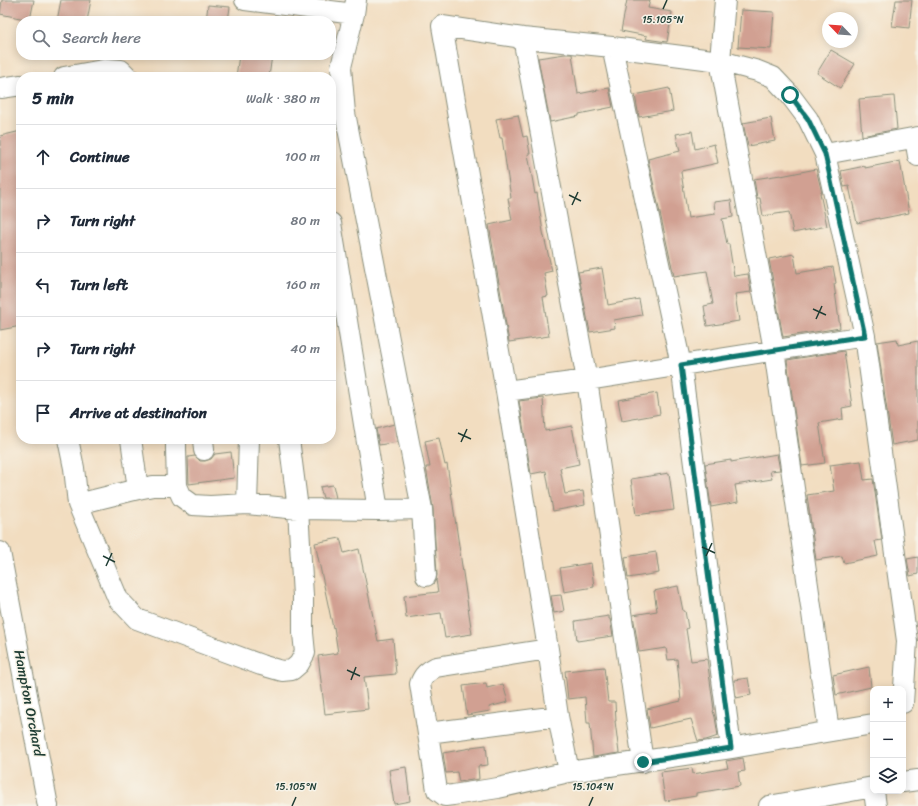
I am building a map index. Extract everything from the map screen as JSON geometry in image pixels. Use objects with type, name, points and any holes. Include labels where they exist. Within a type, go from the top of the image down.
[{"type":"street","points":[[245,0],[355,7],[341,67],[338,112],[422,509],[426,576]]},
{"type":"street","points":[[725,0],[720,61],[774,350],[829,731]]},
{"type":"street","points":[[569,772],[558,716],[506,391],[442,26],[523,38],[612,47],[720,61],[758,71],[773,77],[790,95],[808,119],[825,154],[865,336],[913,640],[906,686]]},
{"type":"street","points":[[523,38],[587,380],[643,762]]},
{"type":"street","points":[[612,47],[681,365],[731,748]]},
{"type":"street","points":[[92,72],[108,69],[121,70],[123,72]]},
{"type":"street","points":[[1,88],[16,86]]},
{"type":"street","points":[[825,154],[917,144]]},
{"type":"street","points":[[336,254],[378,510]]},
{"type":"street","points":[[506,391],[587,380],[865,336]]},
{"type":"street","points":[[69,444],[74,468],[78,504],[118,599],[137,619],[261,666],[282,671],[292,670],[296,667],[305,652],[298,509],[290,444]]},
{"type":"street","points":[[132,444],[138,489]]},
{"type":"street","points":[[176,444],[177,486],[182,497],[193,505],[210,506],[247,504],[298,509],[422,509]]},
{"type":"street","points":[[247,504],[249,444]]},
{"type":"street","points":[[78,504],[153,486],[177,486]]},
{"type":"street","name":"Hampton Orchard","points":[[0,552],[48,806]]},
{"type":"street","points":[[548,649],[436,667],[426,673],[420,684],[437,790],[445,796],[498,788],[569,772],[643,762],[870,724]]},
{"type":"street","points":[[428,733],[558,716]]},
{"type":"street","points":[[906,782],[918,780]]},
{"type":"street","points":[[769,806],[793,804],[870,788]]},
{"type":"street","points":[[874,794],[876,806]]},
{"type":"building","points":[[2,0],[34,0],[31,16],[16,17],[0,14]]},
{"type":"building","points":[[61,0],[91,0],[88,16],[58,16]]},
{"type":"building","points":[[627,0],[650,0],[648,8],[672,12],[667,42],[646,39],[647,36],[621,31]]},
{"type":"building","points":[[896,0],[912,0],[909,28],[892,26]]},
{"type":"building","points":[[208,5],[230,7],[229,16],[207,16]]},
{"type":"building","points":[[741,10],[774,12],[771,49],[738,47]]},
{"type":"building","points":[[831,50],[855,64],[840,88],[817,73]]},
{"type":"building","points":[[572,54],[578,94],[609,88],[613,107],[550,122],[538,58]]},
{"type":"building","points":[[238,60],[271,60],[270,72],[237,72]]},
{"type":"building","points":[[669,88],[673,111],[639,117],[635,95]]},
{"type":"building","points":[[894,96],[897,129],[862,136],[859,99]]},
{"type":"building","points":[[518,115],[523,137],[527,136],[530,154],[528,154],[535,194],[537,193],[543,232],[552,271],[544,273],[548,296],[543,297],[549,336],[509,342],[489,225],[512,220],[508,198],[511,198],[502,138],[500,138],[496,119]]},
{"type":"building","points":[[771,118],[775,141],[748,146],[743,123]]},
{"type":"building","points":[[692,131],[695,149],[714,144],[718,163],[681,171],[688,218],[715,214],[714,202],[731,200],[733,217],[722,219],[727,244],[729,244],[734,276],[748,274],[751,292],[735,294],[739,321],[707,326],[704,306],[713,304],[707,271],[674,276],[648,159],[680,151],[676,134]]},
{"type":"building","points":[[16,132],[16,327],[0,330],[0,136]]},
{"type":"building","points":[[900,161],[909,213],[857,223],[849,186],[844,187],[841,171]]},
{"type":"building","points":[[816,169],[822,193],[820,193],[827,226],[793,233],[789,212],[763,216],[760,198],[757,198],[754,179],[781,176]]},
{"type":"building","points":[[794,254],[797,273],[833,267],[840,328],[783,337],[769,259]]},
{"type":"building","points":[[602,268],[608,305],[639,299],[642,315],[614,320],[615,328],[590,332],[578,272]]},
{"type":"building","points":[[897,339],[898,345],[918,341],[918,440],[892,445],[877,342]]},
{"type":"building","points":[[844,351],[852,406],[842,408],[843,419],[819,423],[825,463],[802,466],[787,360]]},
{"type":"building","points":[[657,393],[660,414],[622,421],[618,400]]},
{"type":"building","points":[[543,398],[545,431],[572,426],[579,464],[560,468],[565,494],[583,491],[585,505],[553,511],[546,471],[531,474],[519,401]]},
{"type":"building","points":[[394,424],[397,442],[379,445],[376,429]]},
{"type":"building","points":[[439,438],[445,465],[447,464],[472,634],[445,638],[441,613],[406,618],[404,596],[438,592],[436,580],[437,575],[433,508],[426,467],[430,467],[425,441]]},
{"type":"building","points":[[231,452],[234,478],[189,484],[188,457],[195,456],[200,461],[205,461],[211,459],[215,454]]},
{"type":"building","points":[[777,454],[780,470],[770,471],[772,479],[735,485],[738,502],[711,507],[705,464],[731,460],[731,462]]},
{"type":"building","points":[[861,461],[864,480],[873,479],[882,540],[875,541],[878,556],[844,563],[842,556],[816,560],[807,495],[834,491],[830,465]]},
{"type":"building","points":[[669,473],[674,510],[636,515],[631,479]]},
{"type":"building","points":[[333,485],[336,498],[323,498],[320,487]]},
{"type":"building","points":[[340,538],[344,553],[359,549],[378,641],[393,639],[396,674],[364,677],[368,709],[325,714],[318,656],[338,653],[334,627],[333,628],[315,543]]},
{"type":"building","points":[[656,552],[659,573],[628,578],[625,557]]},
{"type":"building","points":[[918,557],[918,574],[910,576],[907,559]]},
{"type":"building","points":[[591,563],[594,587],[564,592],[560,568]]},
{"type":"building","points":[[678,586],[688,628],[686,629],[691,661],[707,659],[713,711],[718,736],[706,740],[698,741],[691,719],[650,728],[647,709],[681,701],[677,659],[668,660],[666,648],[639,652],[633,615],[657,611],[654,591]]},
{"type":"building","points":[[561,595],[564,611],[554,613],[551,596]]},
{"type":"building","points":[[609,616],[613,636],[577,641],[575,621]]},
{"type":"building","points":[[604,667],[608,702],[615,702],[615,721],[619,753],[593,757],[590,723],[587,723],[585,697],[568,699],[565,671]]},
{"type":"building","points":[[869,667],[871,686],[836,695],[833,675]]},
{"type":"building","points":[[748,678],[751,695],[736,698],[734,680]]},
{"type":"building","points":[[486,683],[487,688],[503,684],[508,702],[489,707],[490,711],[467,715],[463,686]]},
{"type":"building","points":[[486,745],[488,765],[478,766],[479,779],[459,782],[457,772],[446,773],[443,753]]},
{"type":"building","points":[[743,758],[745,771],[738,772],[740,786],[696,793],[696,796],[665,801],[661,772],[692,768],[693,774],[728,768],[726,761]]},
{"type":"building","points":[[406,767],[410,801],[394,804],[389,770]]},
{"type":"route","points":[[643,762],[731,748],[681,365],[865,336],[825,154],[808,119],[790,95]]}]
